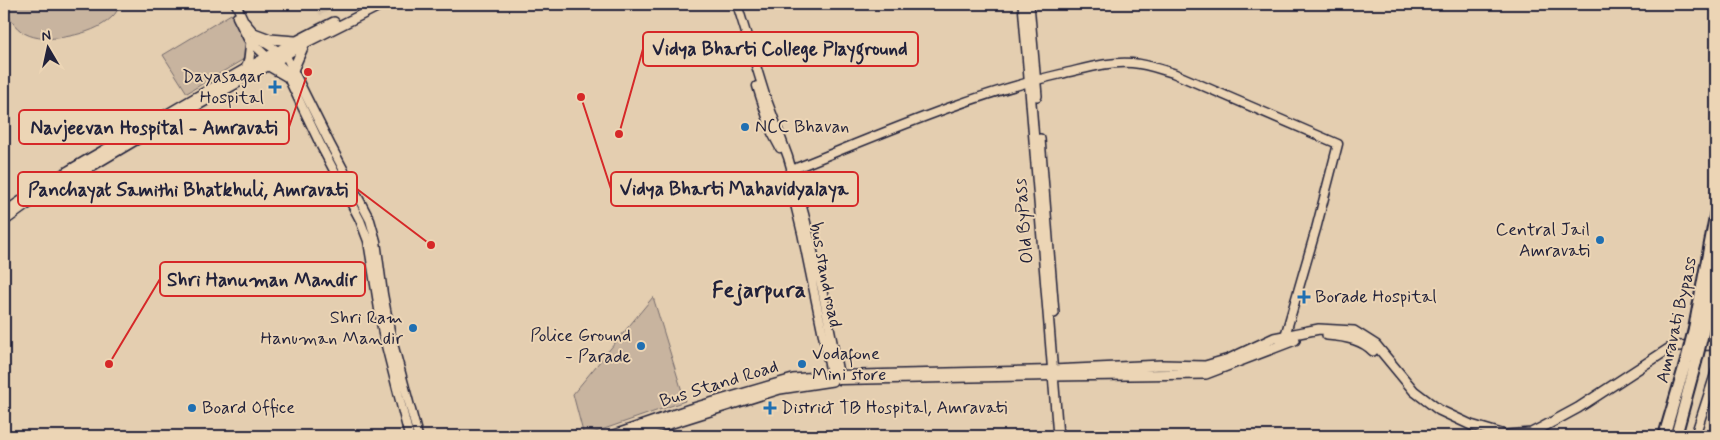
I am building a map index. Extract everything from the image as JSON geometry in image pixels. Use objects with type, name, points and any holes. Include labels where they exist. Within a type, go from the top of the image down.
[{"type":"highway","name":"Amravati Bypass","points":[[1698,331],[1716,210]]},
{"type":"highway","name":"Amravati Bypass","points":[[1676,436],[1716,256]]},
{"type":"highway","name":"Amravati Bypass","points":[[1664,436],[1691,362]]},
{"type":"main road","points":[[282,54],[295,42],[370,4]]},
{"type":"main road","points":[[4,221],[26,205],[282,54],[383,4]]},
{"type":"main road","name":"Old ByPass","points":[[1023,4],[1033,81],[1037,153],[1056,373],[1058,436]]},
{"type":"main road","points":[[1029,4],[1033,81]]},
{"type":"main road","points":[[246,68],[253,37],[295,42]]},
{"type":"main road","points":[[4,213],[32,194],[246,68],[270,61],[290,73],[306,43]]},
{"type":"main road","points":[[1056,373],[1162,366],[1205,366],[1229,360],[1274,338],[1319,330],[1354,331],[1376,345],[1414,391],[1439,410],[1490,432],[1505,435],[1532,434],[1578,408],[1670,348],[1677,346],[1716,345]]},
{"type":"main road","points":[[1056,373],[1209,374],[1279,344],[1298,338],[1322,335],[1335,336],[1356,340],[1368,346],[1416,398],[1442,418],[1490,436]]},
{"type":"main road","points":[[1056,373],[1063,436]]},
{"type":"main road","name":"Bus Stand Road","points":[[611,436],[690,409],[793,379],[836,378]]},
{"type":"main road","name":"Bus Stand Road","points":[[631,436],[780,388],[836,378]]},
{"type":"street","points":[[231,4],[233,11],[270,61]]},
{"type":"street","points":[[236,4],[253,37],[282,54],[322,148],[360,220],[368,241],[383,334],[409,436]]},
{"type":"street","name":"bus stand road","points":[[732,4],[772,133],[782,152],[836,378]]},
{"type":"street","name":"bus stand road","points":[[737,4],[804,214],[822,289],[836,378]]},
{"type":"street","points":[[791,170],[990,93],[1101,65],[1130,62],[1149,64],[1338,144],[1285,336]]},
{"type":"street","points":[[290,73],[373,226],[391,336],[418,436]]},
{"type":"street","points":[[1695,436],[1716,371]]},
{"type":"street","points":[[836,378],[1056,373]]},
{"type":"shaded area","points":[[5,4],[121,4],[108,21],[87,32],[59,38],[38,38],[21,31],[14,25]]},
{"type":"shaded area","points":[[313,4],[344,4],[320,15]]},
{"type":"shaded area","points":[[231,14],[254,53],[187,93],[163,55]]},
{"type":"shaded area","name":"Police Ground - Parade","points":[[653,297],[685,401],[584,436],[573,394]]},
{"type":"place","name":"Navjeevan Hospital - Amravati","points":[[308,72]]},
{"type":"place","name":"Dayasagar Hospital","points":[[275,87]]},
{"type":"place","name":"Vidya Bharti Mahavidyalaya","points":[[581,97]]},
{"type":"place","name":"NCC Bhavan","points":[[745,127]]},
{"type":"place","name":"Vidya Bharti College Playground","points":[[619,134]]},
{"type":"place","name":"Central Jail Amravati","points":[[1600,240]]},
{"type":"place","name":"Panchayat Samithi Bhatkhuli, Amravati","points":[[431,245]]},
{"type":"place","name":"Borade Hospital","points":[[1304,297]]},
{"type":"place","name":"Shri Ram Hanuman Mandir","points":[[413,328]]},
{"type":"place","name":"Police Ground - Parade","points":[[641,346]]},
{"type":"place","name":"Shri Hanuman Mandir","points":[[109,364]]},
{"type":"place","name":"Vodafone Mini store","points":[[802,364]]},
{"type":"place","name":"Board Office","points":[[192,408]]},
{"type":"place","name":"District TB Hospital, Amravati","points":[[770,408]]},
{"type":"district","name":"Fejarpura","points":[[759,291]]}]
